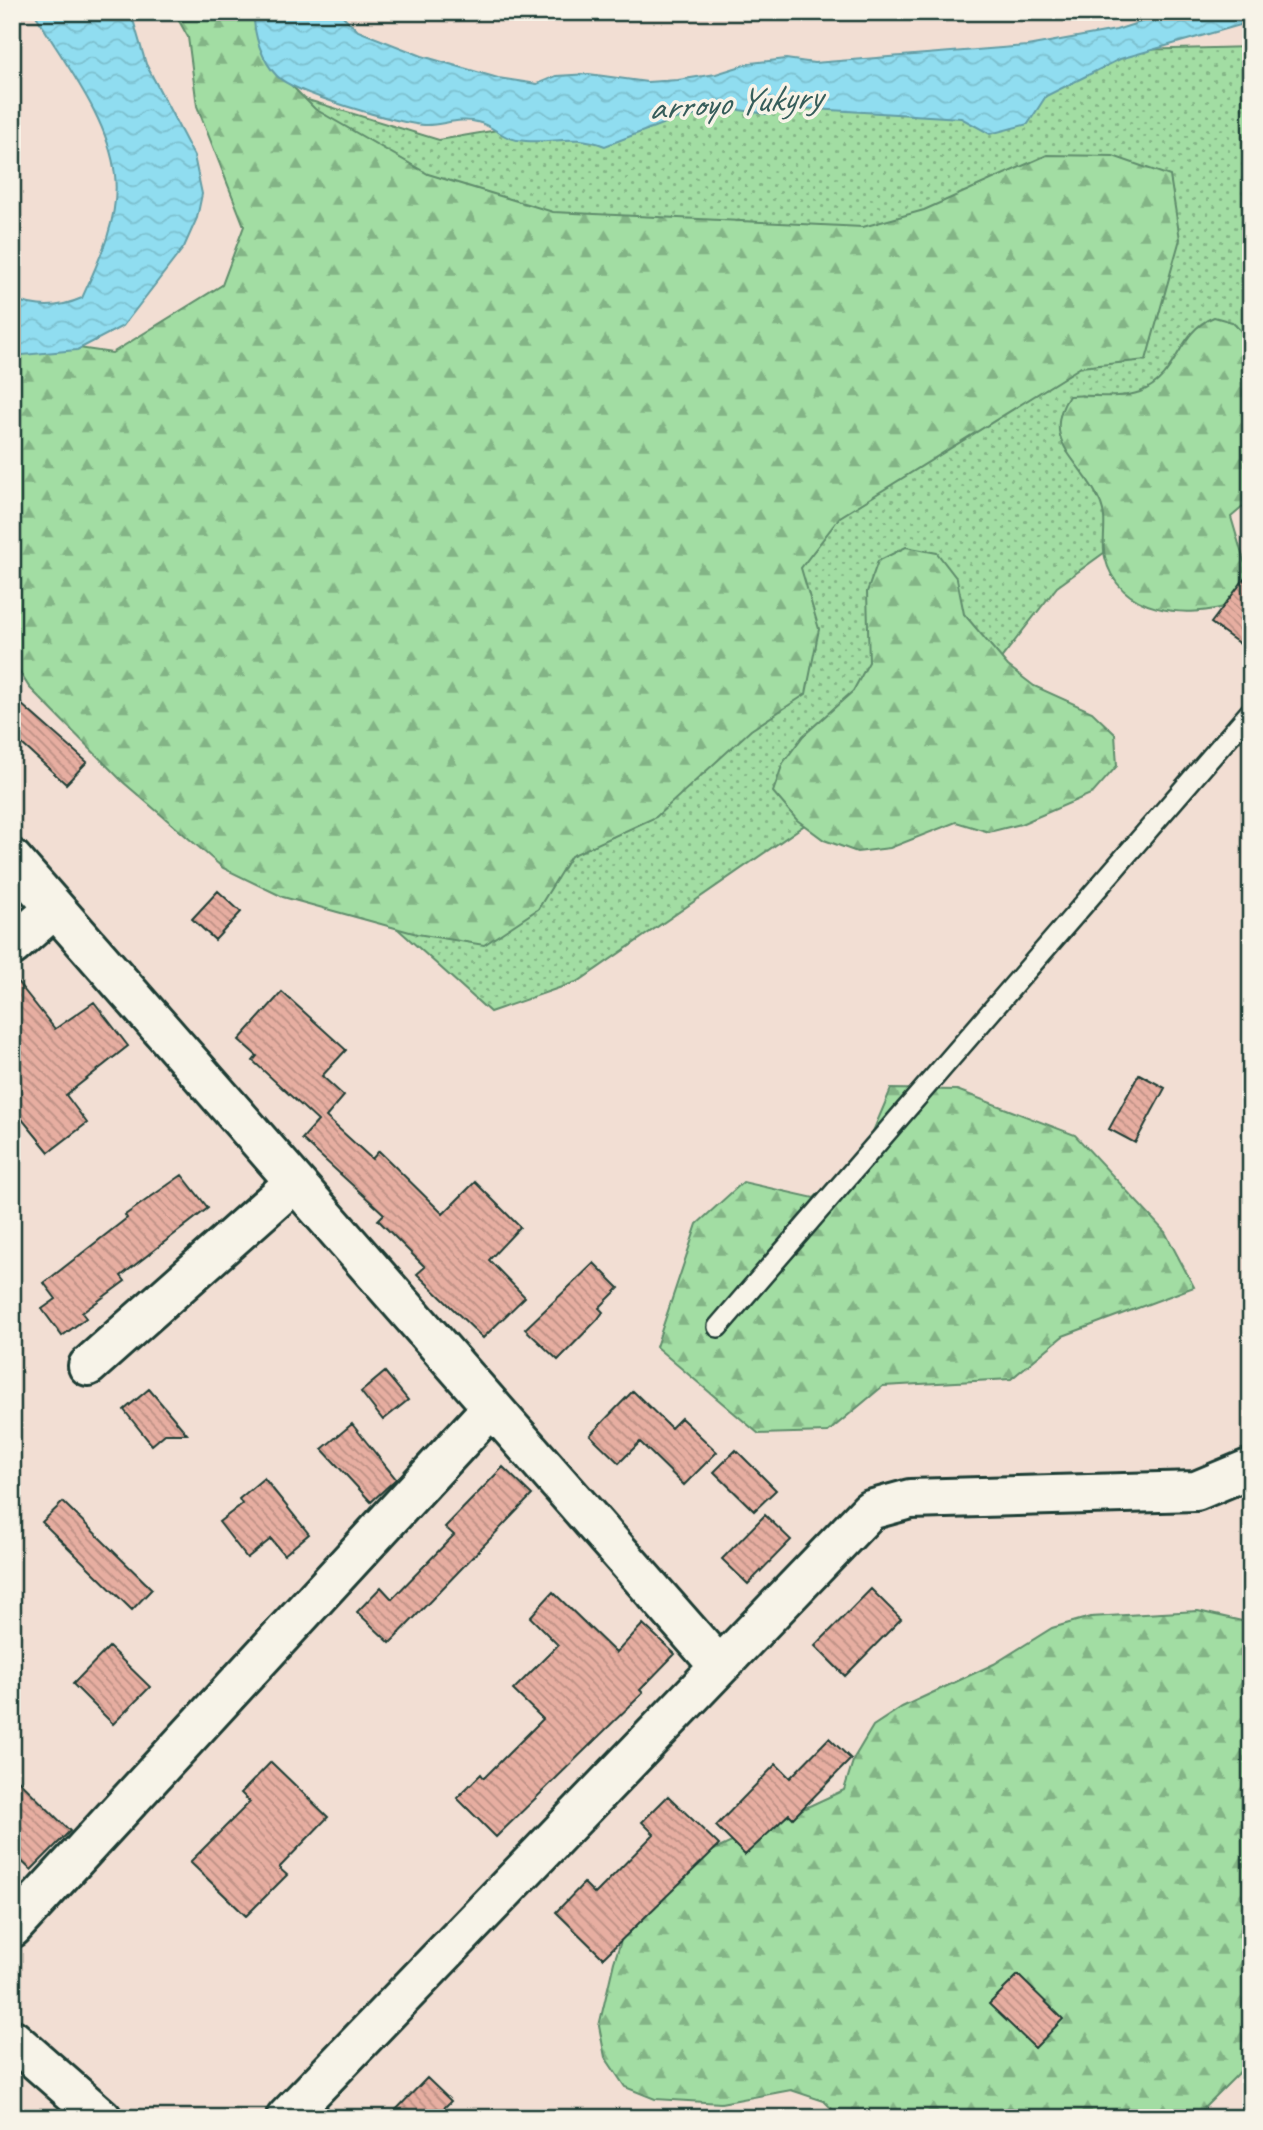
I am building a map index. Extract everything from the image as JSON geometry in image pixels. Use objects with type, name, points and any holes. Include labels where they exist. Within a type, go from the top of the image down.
[{"type":"street","points":[[12,859],[718,1665]]},
{"type":"street","points":[[12,946],[55,908]]},
{"type":"street","points":[[88,1366],[295,1182]]},
{"type":"street","points":[[12,1928],[492,1407]]},
{"type":"street","points":[[286,2118],[718,1665],[870,1510],[910,1499],[1196,1490],[1251,1468]]},
{"type":"street","points":[[12,2039],[102,2118]]},
{"type":"lane","points":[[718,1327],[1251,711]]},
{"type":"green space","points":[[174,12],[268,12],[267,61],[315,109],[428,174],[553,212],[863,227],[924,210],[1047,155],[1113,156],[1170,176],[1180,239],[1146,360],[1081,367],[840,517],[801,568],[819,629],[806,694],[751,730],[656,817],[571,856],[538,909],[484,945],[417,934],[283,897],[223,868],[123,782],[29,687],[12,660],[12,338],[112,353],[222,285],[244,226],[197,106],[188,37]]},
{"type":"green space","points":[[1251,47],[1251,446],[1057,587],[949,725],[579,981],[490,1012],[12,581],[97,392],[317,235],[275,90],[439,140],[935,55]]},
{"type":"green space","points":[[1214,317],[1232,322],[1251,341],[1251,500],[1231,517],[1249,578],[1234,604],[1196,611],[1157,608],[1124,591],[1112,576],[1104,551],[1104,517],[1101,504],[1061,440],[1061,412],[1069,396],[1123,396],[1153,385],[1171,366],[1192,333]]},
{"type":"green space","points":[[906,547],[937,553],[957,579],[964,614],[1008,666],[1034,686],[1092,712],[1115,734],[1117,766],[1093,793],[1021,824],[989,832],[956,822],[890,848],[857,852],[824,840],[797,820],[773,792],[783,763],[803,736],[853,691],[869,662],[867,592],[878,561]]},
{"type":"green space","points":[[891,1089],[957,1090],[1075,1135],[1165,1232],[1194,1287],[1063,1336],[1011,1379],[883,1386],[828,1432],[759,1434],[656,1347],[697,1224],[743,1182],[814,1198],[866,1148]]},
{"type":"green space","points":[[1198,1611],[1251,1623],[1251,2061],[1194,2118],[841,2118],[824,2101],[791,2090],[721,2103],[655,2099],[625,2087],[605,2057],[599,2026],[614,1962],[626,1926],[669,1871],[844,1790],[854,1758],[873,1726],[902,1707],[994,1664],[1052,1628],[1090,1617]]},
{"type":"water","points":[[34,12],[124,12],[134,23],[146,64],[194,156],[202,194],[197,218],[184,247],[123,326],[77,350],[12,356],[12,299],[47,306],[82,298],[107,238],[116,191],[111,153],[94,111]]},
{"type":"water","name":"arroyo Yukyry","points":[[254,12],[339,12],[358,31],[422,56],[498,78],[537,84],[556,76],[589,74],[647,82],[678,80],[716,74],[751,63],[786,59],[814,63],[1027,46],[1116,30],[1172,12],[1251,12],[1251,22],[1120,59],[1046,96],[1028,124],[990,134],[961,118],[798,108],[766,114],[733,109],[675,119],[605,146],[584,140],[518,140],[484,124],[470,121],[431,125],[411,123],[371,114],[303,91],[277,76],[267,63],[255,29]]},
{"type":"building","points":[[1251,570],[1251,652],[1211,623]]},
{"type":"building","points":[[12,696],[87,762],[66,784],[12,735]]},
{"type":"building","points":[[218,891],[241,912],[215,940],[192,919]]},
{"type":"building","points":[[12,975],[55,1029],[94,1002],[128,1046],[66,1095],[87,1123],[49,1152],[12,1107]]},
{"type":"building","points":[[282,992],[346,1050],[322,1076],[344,1096],[326,1117],[372,1159],[379,1151],[443,1214],[475,1182],[520,1227],[489,1260],[525,1297],[483,1338],[417,1274],[425,1267],[378,1220],[384,1214],[302,1139],[318,1121],[253,1061],[257,1056],[239,1040]]},
{"type":"building","points":[[1139,1074],[1165,1088],[1135,1143],[1109,1129]]},
{"type":"building","points":[[182,1175],[208,1208],[121,1276],[125,1281],[82,1313],[86,1318],[62,1336],[42,1309],[56,1299],[44,1283],[127,1218],[125,1215]]},
{"type":"building","points":[[594,1263],[619,1288],[599,1308],[603,1312],[597,1320],[558,1360],[525,1329]]},
{"type":"building","points":[[385,1372],[408,1400],[383,1420],[361,1392]]},
{"type":"building","points":[[149,1389],[187,1434],[165,1434],[152,1445],[124,1410]]},
{"type":"building","points":[[633,1391],[671,1428],[681,1418],[717,1452],[684,1485],[640,1442],[619,1463],[590,1435]]},
{"type":"building","points":[[352,1424],[396,1479],[371,1502],[322,1449]]},
{"type":"building","points":[[736,1450],[776,1490],[754,1511],[714,1472]]},
{"type":"building","points":[[503,1467],[532,1495],[390,1643],[357,1612],[381,1587],[392,1599],[454,1535],[445,1527]]},
{"type":"building","points":[[264,1478],[309,1534],[284,1555],[271,1539],[247,1558],[219,1522],[242,1504],[239,1499]]},
{"type":"building","points":[[63,1502],[152,1589],[132,1610],[42,1522]]},
{"type":"building","points":[[765,1515],[791,1540],[748,1584],[722,1559]]},
{"type":"building","points":[[871,1589],[901,1619],[845,1676],[815,1646]]},
{"type":"building","points":[[553,1592],[616,1653],[643,1624],[675,1654],[640,1690],[643,1693],[496,1837],[457,1798],[481,1774],[484,1778],[543,1719],[513,1690],[558,1645],[530,1617]]},
{"type":"building","points":[[109,1647],[150,1687],[113,1724],[73,1684]]},
{"type":"building","points":[[829,1738],[851,1759],[793,1818],[789,1814],[745,1855],[716,1826],[776,1764],[790,1778]]},
{"type":"building","points":[[271,1762],[328,1817],[279,1868],[287,1875],[246,1916],[190,1862],[250,1802],[241,1793]]},
{"type":"building","points":[[12,1774],[70,1831],[31,1870],[12,1852]]},
{"type":"building","points":[[668,1796],[719,1845],[603,1958],[556,1912],[584,1883],[595,1894],[654,1834],[642,1822]]},
{"type":"building","points":[[1018,1975],[1063,2019],[1035,2048],[989,2004]]},
{"type":"building","points":[[427,2078],[451,2101],[434,2118],[388,2118]]}]
